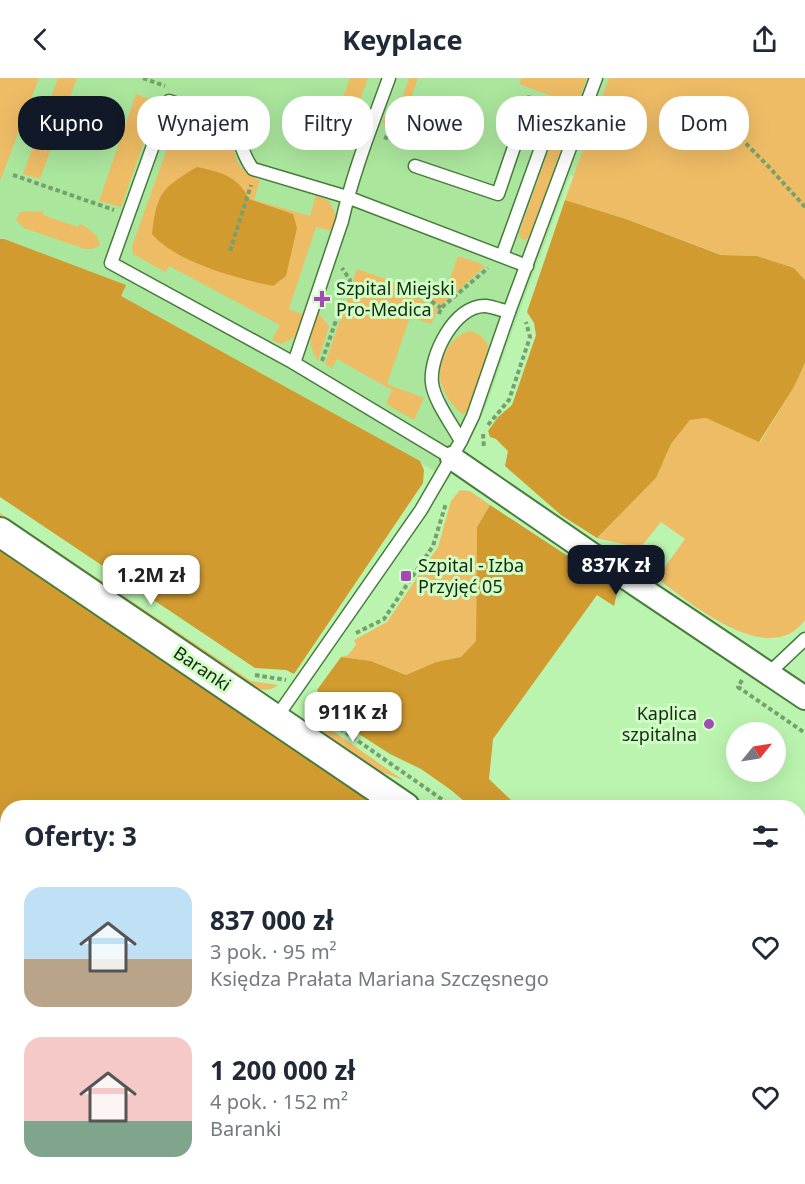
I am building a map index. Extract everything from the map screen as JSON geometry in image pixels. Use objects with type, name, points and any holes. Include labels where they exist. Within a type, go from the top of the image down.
[{"type":"street","points":[[457,449],[638,586],[758,673],[805,698]]},
{"type":"street","name":"Baranki","points":[[0,532],[395,800]]},
{"type":"lane","points":[[294,363],[342,221],[347,197],[389,78]]},
{"type":"lane","points":[[276,718],[415,519],[457,449],[473,416],[596,78]]},
{"type":"lane","points":[[457,449],[317,376],[111,263],[169,101],[225,120],[232,125],[247,162],[256,170],[347,197],[527,266]]},
{"type":"lane","points":[[415,166],[498,194],[529,103],[554,112],[502,256]]},
{"type":"lane","points":[[457,449],[432,383],[437,356],[453,322],[469,310],[485,306],[509,312]]},
{"type":"lane","points":[[758,673],[805,639]]},
{"type":"path","points":[[380,146],[385,137]]},
{"type":"path","points":[[749,147],[805,207]]},
{"type":"path","points":[[231,251],[256,170]]},
{"type":"path","points":[[13,175],[87,201]]},
{"type":"path","points":[[317,376],[350,280],[339,262]]},
{"type":"path","points":[[438,320],[441,309],[486,270],[488,267],[486,262]]},
{"type":"path","points":[[418,293],[441,309]]},
{"type":"path","points":[[484,448],[483,434],[508,400],[530,337],[526,322]]},
{"type":"path","points":[[346,639],[384,619],[433,546],[447,497]]},
{"type":"path","points":[[758,673],[738,687],[805,733]]},
{"type":"shaded area","name":"Szpital Miejski Pro-Medica","points":[[0,78],[805,78],[751,239],[570,175],[487,404],[449,479],[52,261],[0,242]]},
{"type":"shaded area","points":[[0,78],[39,78],[32,96],[18,96],[18,133],[0,181]]},
{"type":"shaded area","points":[[58,78],[77,78],[70,96],[51,96]]},
{"type":"shaded area","points":[[350,78],[368,78],[361,96],[344,96]]},
{"type":"shaded area","points":[[409,78],[418,78],[412,96],[403,96]]},
{"type":"shaded area","points":[[522,78],[587,78],[580,96],[552,96],[519,84]]},
{"type":"shaded area","points":[[609,78],[805,78],[805,280],[794,268],[757,256],[722,255],[626,219],[565,200],[583,150],[647,150],[647,96],[603,96]]},
{"type":"shaded area","points":[[136,94],[141,96],[137,96],[137,150],[141,150],[121,207],[99,201],[117,150],[125,150],[125,126]]},
{"type":"shaded area","points":[[32,150],[51,150],[40,179],[23,174]]},
{"type":"shaded area","points":[[167,150],[234,150],[244,170],[260,180],[254,200],[310,216],[316,195],[329,201],[337,217],[332,231],[316,227],[289,309],[304,315],[297,333],[281,344],[272,340],[280,325],[169,266],[165,272],[133,254],[132,246]]},
{"type":"shaded area","points":[[549,150],[561,150],[529,237],[525,240],[520,238],[519,233]]},
{"type":"shaded area","points":[[197,167],[228,176],[239,185],[249,199],[293,214],[297,228],[286,276],[273,286],[208,268],[176,253],[152,234],[156,209],[163,193],[176,180]]},
{"type":"shaded area","points":[[565,200],[626,219],[721,255],[757,256],[794,268],[805,280],[805,363],[794,387],[759,442],[706,418],[690,420],[671,444],[656,478],[597,538],[561,515],[505,466],[508,451],[496,439],[490,437],[488,431],[498,417],[512,405],[536,335],[534,323],[527,312]]},
{"type":"shaded area","points":[[44,211],[43,215],[78,227],[80,224],[95,235],[100,245],[92,249],[85,249],[24,228],[16,220],[20,212]]},
{"type":"shaded area","points":[[0,239],[126,285],[121,296],[420,461],[424,470],[423,483],[294,674],[286,670],[255,668],[0,497]]},
{"type":"shaded area","points":[[458,256],[482,264],[484,267],[441,306],[422,291],[443,298]]},
{"type":"shaded area","points":[[357,269],[418,290],[415,296],[438,309],[431,324],[410,317],[387,384],[424,398],[414,420],[386,404],[392,390],[337,359],[332,368],[325,364]]},
{"type":"shaded area","points":[[317,312],[329,326],[318,361],[311,343]]},
{"type":"shaded area","points":[[470,331],[483,338],[489,352],[467,412],[462,414],[444,392],[440,375],[446,351],[456,338]]},
{"type":"shaded area","points":[[805,363],[805,620],[790,634],[771,638],[751,635],[730,627],[709,615],[657,578],[685,539],[661,522],[640,548],[597,538],[656,478],[671,444],[690,420],[706,418],[760,442],[794,387]]},
{"type":"shaded area","points":[[460,490],[470,491],[490,505],[477,527],[476,641],[462,657],[436,662],[406,675],[371,661],[341,657],[348,655],[356,645],[354,640],[387,622],[438,547],[451,501]]},
{"type":"shaded area","points":[[490,505],[618,589],[614,606],[597,595],[493,739],[489,779],[511,800],[463,800],[421,769],[390,754],[342,723],[317,690],[341,657],[371,661],[406,675],[436,662],[461,657],[476,641],[477,527]]},
{"type":"shaded area","points":[[0,513],[251,681],[278,685],[265,690],[252,687],[0,519]]},
{"type":"shaded area","points":[[0,546],[373,800],[0,800]]},
{"type":"shaded area","points":[[308,701],[319,709],[333,731],[403,780],[364,766],[321,735],[314,728],[309,716]]},
{"type":"place","name":"Szpital Miejski Pro-Medica","points":[[322,299]]},
{"type":"place","name":"Szpital - Izba Przyjęć 05","points":[[406,576]]},
{"type":"place","name":"Kaplica szpitalna","points":[[709,724]]}]
